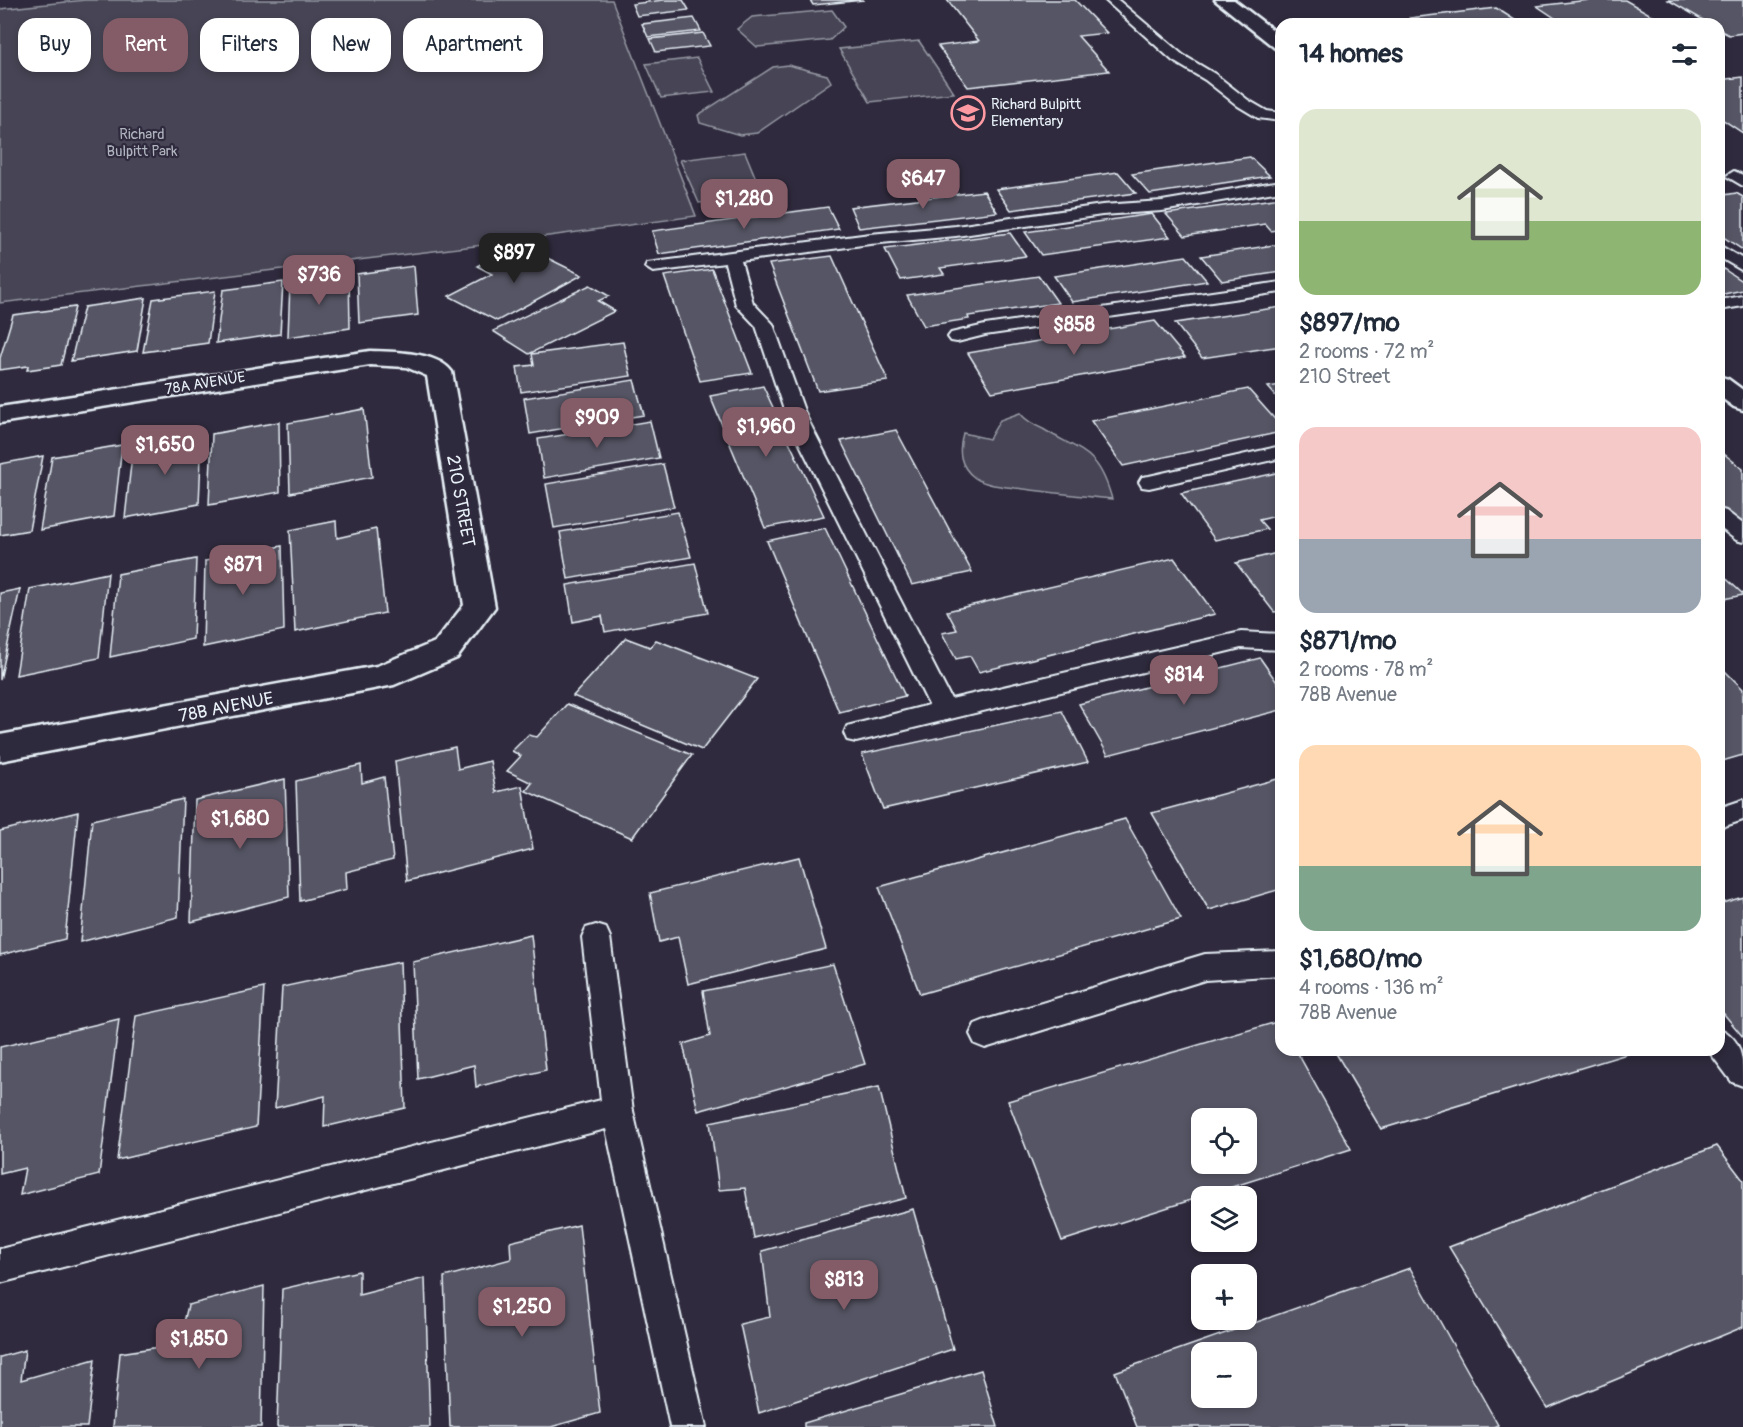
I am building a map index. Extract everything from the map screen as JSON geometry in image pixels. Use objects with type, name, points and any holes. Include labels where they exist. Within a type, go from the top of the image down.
[{"type":"street","points":[[1223,0],[1275,39]]},
{"type":"street","name":"78A AVENUE","points":[[0,415],[370,358],[410,360]]},
{"type":"street","name":"210 STREET","points":[[410,360],[439,372],[480,607],[446,650]]},
{"type":"street","points":[[1725,388],[1743,402]]},
{"type":"street","name":"78B AVENUE","points":[[0,748],[383,677],[446,650]]},
{"type":"lane","points":[[1111,0],[1178,58],[1263,115],[1275,116]]},
{"type":"lane","points":[[653,267],[870,239],[956,231],[1102,210],[1162,206],[1275,187]]},
{"type":"lane","points":[[1725,254],[1743,266]]},
{"type":"lane","points":[[732,257],[745,305],[764,324],[796,416],[944,710]]},
{"type":"lane","points":[[957,337],[985,330],[1275,288]]},
{"type":"lane","points":[[1725,304],[1743,301]]},
{"type":"lane","points":[[1149,482],[1275,453]]},
{"type":"lane","points":[[1725,521],[1743,535]]},
{"type":"lane","points":[[856,733],[1241,640],[1275,642]]},
{"type":"lane","points":[[1725,816],[1743,810]]},
{"type":"lane","points":[[596,937],[618,1111],[688,1427]]},
{"type":"lane","points":[[985,1034],[1205,967],[1275,963]]},
{"type":"lane","points":[[1725,1050],[1743,1072]]},
{"type":"lane","points":[[0,1266],[618,1111]]},
{"type":"green space","name":"Richard Bulpitt Park","points":[[85,0],[612,0],[696,216],[475,246],[0,303],[0,9]]},
{"type":"green space","points":[[832,10],[844,27],[830,40],[757,47],[737,29],[752,17]]},
{"type":"green space","points":[[919,41],[954,93],[870,102],[839,49]]},
{"type":"green space","points":[[697,58],[714,92],[661,98],[646,64]]},
{"type":"green space","points":[[788,65],[827,75],[831,82],[757,133],[740,135],[700,123],[698,115],[773,67]]},
{"type":"green space","points":[[745,152],[761,191],[752,197],[699,203],[680,160]]},
{"type":"green space","points":[[1020,413],[1030,422],[1087,454],[1101,470],[1112,499],[995,485],[975,478],[961,458],[963,433],[989,439],[1000,420]]},
{"type":"building","points":[[683,0],[689,10],[637,16],[632,4]]},
{"type":"building","points":[[810,0],[864,0],[813,5]]},
{"type":"building","points":[[947,0],[1075,0],[1107,33],[1078,36],[1109,71],[968,87],[938,46],[979,41]]},
{"type":"building","points":[[1589,0],[1625,0],[1656,18],[1555,18],[1537,6]]},
{"type":"building","points":[[1668,0],[1743,0],[1743,33],[1729,35],[1725,33],[1725,18],[1700,18]]},
{"type":"building","points":[[1496,8],[1512,18],[1410,18]]},
{"type":"building","points":[[694,18],[701,31],[648,37],[642,24]]},
{"type":"building","points":[[703,33],[710,46],[656,52],[650,39]]},
{"type":"building","points":[[1743,77],[1743,133],[1725,121],[1725,79]]},
{"type":"building","points":[[1250,157],[1270,176],[1150,194],[1132,174]]},
{"type":"building","points":[[1118,172],[1136,193],[1011,210],[996,189]]},
{"type":"building","points":[[984,191],[997,212],[859,228],[850,207]]},
{"type":"building","points":[[1736,193],[1743,197],[1743,250],[1725,238],[1725,195]]},
{"type":"building","points":[[1275,199],[1275,230],[1271,231],[1265,224],[1185,236],[1166,214]]},
{"type":"building","points":[[828,207],[839,229],[659,254],[652,231]]},
{"type":"building","points":[[1152,214],[1170,237],[1041,255],[1025,232]]},
{"type":"building","points":[[1010,233],[1026,256],[940,268],[944,274],[901,280],[885,249]]},
{"type":"building","points":[[1275,245],[1275,273],[1222,281],[1201,256]]},
{"type":"building","points":[[529,249],[582,275],[497,321],[449,296],[492,274],[477,266],[493,257],[504,263]]},
{"type":"building","points":[[832,256],[888,381],[818,391],[769,264]]},
{"type":"building","points":[[1186,256],[1207,281],[1072,302],[1054,276]]},
{"type":"building","points":[[414,266],[418,315],[359,323],[357,274]]},
{"type":"building","points":[[712,269],[752,373],[700,381],[664,276]]},
{"type":"building","points":[[1725,270],[1743,282],[1743,290],[1725,294]]},
{"type":"building","points":[[349,275],[350,328],[288,337],[290,283]]},
{"type":"building","points":[[1039,276],[1058,303],[968,316],[969,319],[924,326],[907,295]]},
{"type":"building","points":[[283,282],[280,334],[216,343],[223,290]]},
{"type":"building","points":[[590,285],[609,296],[598,301],[615,311],[529,354],[493,331]]},
{"type":"building","points":[[215,291],[208,343],[143,352],[153,299]]},
{"type":"building","points":[[146,298],[137,351],[71,361],[84,307]]},
{"type":"building","points":[[75,307],[61,365],[27,370],[28,366],[0,370],[0,358],[13,315]]},
{"type":"building","points":[[1275,308],[1275,347],[1202,358],[1175,323]]},
{"type":"building","points":[[1155,321],[1185,357],[992,392],[968,353]]},
{"type":"building","points":[[623,342],[631,376],[521,392],[517,367],[534,365],[532,354]]},
{"type":"building","points":[[634,380],[644,415],[530,434],[524,398]]},
{"type":"building","points":[[763,386],[824,516],[765,528],[710,396]]},
{"type":"building","points":[[1275,386],[1275,395],[1268,387]]},
{"type":"building","points":[[1248,389],[1275,419],[1275,433],[1123,466],[1091,421]]},
{"type":"building","points":[[364,409],[372,477],[290,493],[288,423]]},
{"type":"building","points":[[650,421],[659,458],[544,478],[538,439]]},
{"type":"building","points":[[279,422],[280,492],[209,505],[212,434]]},
{"type":"building","points":[[896,430],[972,572],[912,585],[841,441]]},
{"type":"building","points":[[202,434],[199,504],[125,518],[133,446]]},
{"type":"building","points":[[122,445],[114,516],[40,530],[52,457]]},
{"type":"building","points":[[1725,455],[1743,469],[1743,532],[1725,517]]},
{"type":"building","points":[[43,456],[29,530],[0,535],[0,464]]},
{"type":"building","points":[[663,464],[674,507],[554,528],[546,484]]},
{"type":"building","points":[[1275,473],[1275,516],[1259,520],[1267,529],[1215,540],[1181,493]]},
{"type":"building","points":[[678,512],[691,557],[568,579],[560,532]]},
{"type":"building","points":[[336,521],[337,538],[376,529],[385,613],[295,632],[290,530]]},
{"type":"building","points":[[825,528],[905,696],[839,712],[767,541]]},
{"type":"building","points":[[282,546],[284,630],[203,647],[205,561]]},
{"type":"building","points":[[1275,553],[1275,612],[1274,612],[1236,563]]},
{"type":"building","points":[[1174,558],[1215,614],[979,672],[970,656],[956,659],[942,633],[957,630],[947,611]]},
{"type":"building","points":[[196,559],[193,639],[110,657],[118,574]]},
{"type":"building","points":[[695,563],[708,613],[605,632],[602,616],[573,622],[567,585]]},
{"type":"building","points":[[108,573],[99,658],[16,675],[30,589]]},
{"type":"building","points":[[1725,578],[1743,594],[1725,599]]},
{"type":"building","points":[[20,589],[0,680],[0,593]]},
{"type":"building","points":[[626,638],[650,647],[656,640],[757,679],[702,750],[573,696]]},
{"type":"building","points":[[1260,658],[1275,679],[1275,712],[1108,755],[1079,704]]},
{"type":"building","points":[[1725,671],[1743,689],[1743,755],[1725,760]]},
{"type":"building","points":[[567,704],[692,755],[632,838],[526,791],[532,783],[507,771],[521,756],[512,751],[528,735],[537,737]]},
{"type":"building","points":[[1062,711],[1088,762],[883,809],[862,754]]},
{"type":"building","points":[[455,747],[458,769],[490,761],[496,792],[522,786],[533,849],[407,881],[395,761]]},
{"type":"building","points":[[361,765],[362,783],[384,777],[393,860],[346,872],[347,889],[300,901],[296,781]]},
{"type":"building","points":[[285,779],[289,897],[191,922],[195,800]]},
{"type":"building","points":[[1275,780],[1275,891],[1209,910],[1152,813]]},
{"type":"building","points":[[183,799],[178,917],[80,942],[92,820]]},
{"type":"building","points":[[78,812],[65,939],[0,955],[0,831]]},
{"type":"building","points":[[1125,819],[1181,919],[920,994],[879,887]]},
{"type":"building","points":[[799,857],[826,949],[688,984],[678,937],[659,942],[650,893]]},
{"type":"building","points":[[1743,897],[1743,1037],[1725,1015],[1725,902]]},
{"type":"building","points":[[531,935],[546,1070],[476,1087],[474,1065],[418,1079],[413,962]]},
{"type":"building","points":[[400,962],[405,1108],[324,1127],[325,1096],[275,1108],[282,987]]},
{"type":"building","points":[[833,964],[865,1064],[698,1111],[683,1044],[710,1036],[703,991]]},
{"type":"building","points":[[264,988],[256,1127],[117,1160],[136,1016]]},
{"type":"building","points":[[119,1019],[99,1175],[20,1195],[25,1168],[0,1174],[0,1047]]},
{"type":"building","points":[[1275,1022],[1275,1056],[1299,1056],[1351,1149],[1235,1186],[1191,1186],[1191,1200],[1062,1241],[1008,1101]]},
{"type":"building","points":[[1338,1056],[1620,1056],[1381,1129]]},
{"type":"building","points":[[879,1087],[906,1198],[754,1238],[745,1188],[719,1190],[710,1122]]},
{"type":"building","points":[[1717,1146],[1743,1180],[1743,1327],[1547,1408],[1449,1247]]},
{"type":"building","points":[[913,1209],[953,1349],[759,1413],[740,1324],[770,1317],[762,1251]]},
{"type":"building","points":[[579,1225],[600,1413],[551,1427],[450,1427],[444,1277],[511,1259],[510,1242]]},
{"type":"building","points":[[1410,1268],[1498,1425],[1493,1427],[1137,1427],[1115,1372],[1191,1345],[1191,1408],[1257,1408],[1257,1342],[1200,1342],[1234,1330],[1257,1330],[1257,1322]]},
{"type":"building","points":[[359,1271],[359,1295],[425,1278],[430,1427],[277,1427],[282,1289]]},
{"type":"building","points":[[264,1286],[261,1427],[113,1427],[120,1353],[179,1344],[188,1305]]},
{"type":"building","points":[[25,1350],[21,1380],[95,1359],[87,1427],[0,1427],[0,1357]]},
{"type":"building","points":[[981,1370],[998,1427],[804,1427],[804,1423]]},
{"type":"place","name":"Richard Bulpitt Elementary","points":[[968,113]]}]
